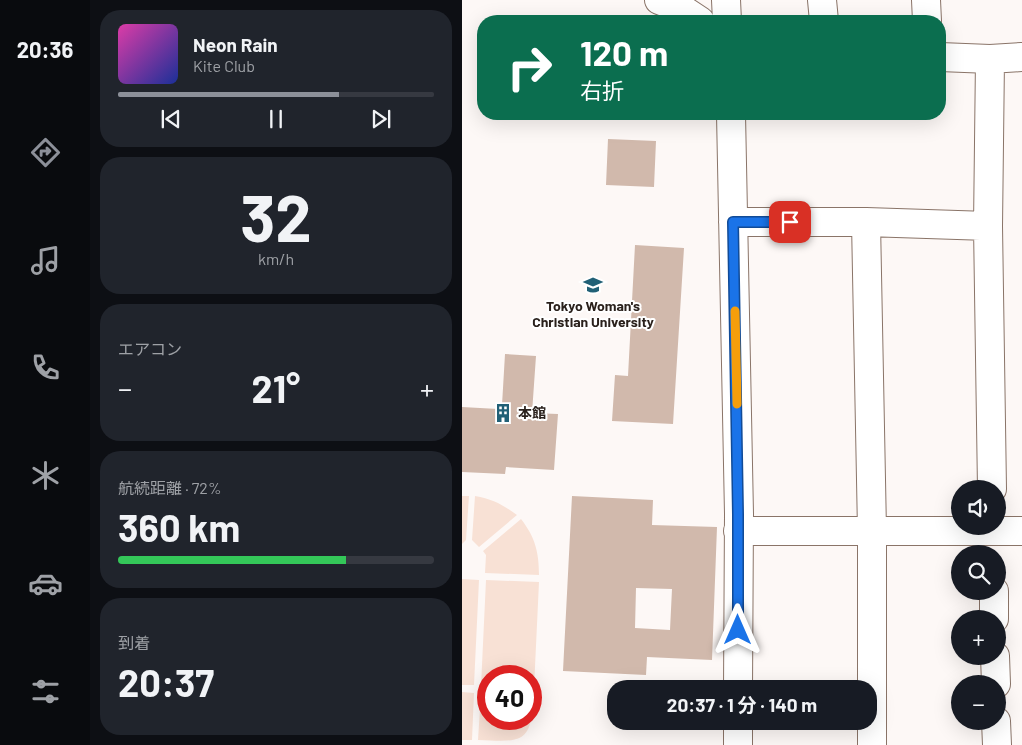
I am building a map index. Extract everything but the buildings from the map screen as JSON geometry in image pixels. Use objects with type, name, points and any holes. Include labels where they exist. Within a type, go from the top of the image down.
[{"type":"street","points":[[659,0],[682,9],[691,15]]},
{"type":"street","points":[[726,0],[727,15]]},
{"type":"street","points":[[822,0],[823,15]]},
{"type":"street","points":[[926,0],[927,15]]},
{"type":"street","points":[[946,57],[990,59],[1022,57]]},
{"type":"street","points":[[990,59],[988,226],[992,480]]},
{"type":"street","points":[[731,120],[738,531],[738,680]]},
{"type":"street","points":[[733,222],[866,222],[988,226]]},
{"type":"street","points":[[866,222],[872,531],[872,745]]},
{"type":"street","points":[[738,531],[872,531],[993,537],[1022,531]]},
{"type":"street","points":[[738,730],[738,745]]},
{"type":"street","points":[[996,730],[997,745]]},
{"type":"shaded area","points":[[462,496],[469,496],[466,540],[462,544]]},
{"type":"shaded area","points":[[475,496],[498,503],[517,515],[479,547],[472,540]]},
{"type":"shaded area","points":[[521,519],[530,532],[535,545],[539,575],[485,573],[486,555],[483,551]]},
{"type":"shaded area","points":[[462,579],[479,580],[474,685],[462,685]]},
{"type":"shaded area","points":[[486,580],[539,582],[535,665],[482,665]]},
{"type":"shaded area","points":[[462,692],[474,693],[472,740],[462,740]]},
{"type":"shaded area","points":[[479,730],[527,730],[522,737],[515,740],[478,740]]},
{"type":"slow traffic","points":[[735,311],[737,404]]},
{"type":"place","name":"Tokyo Woman's Christian University","points":[[593,285]]},
{"type":"place","name":"本館","points":[[503,413]]},
{"type":"route","points":[[738,630],[733,222],[790,222]]}]
